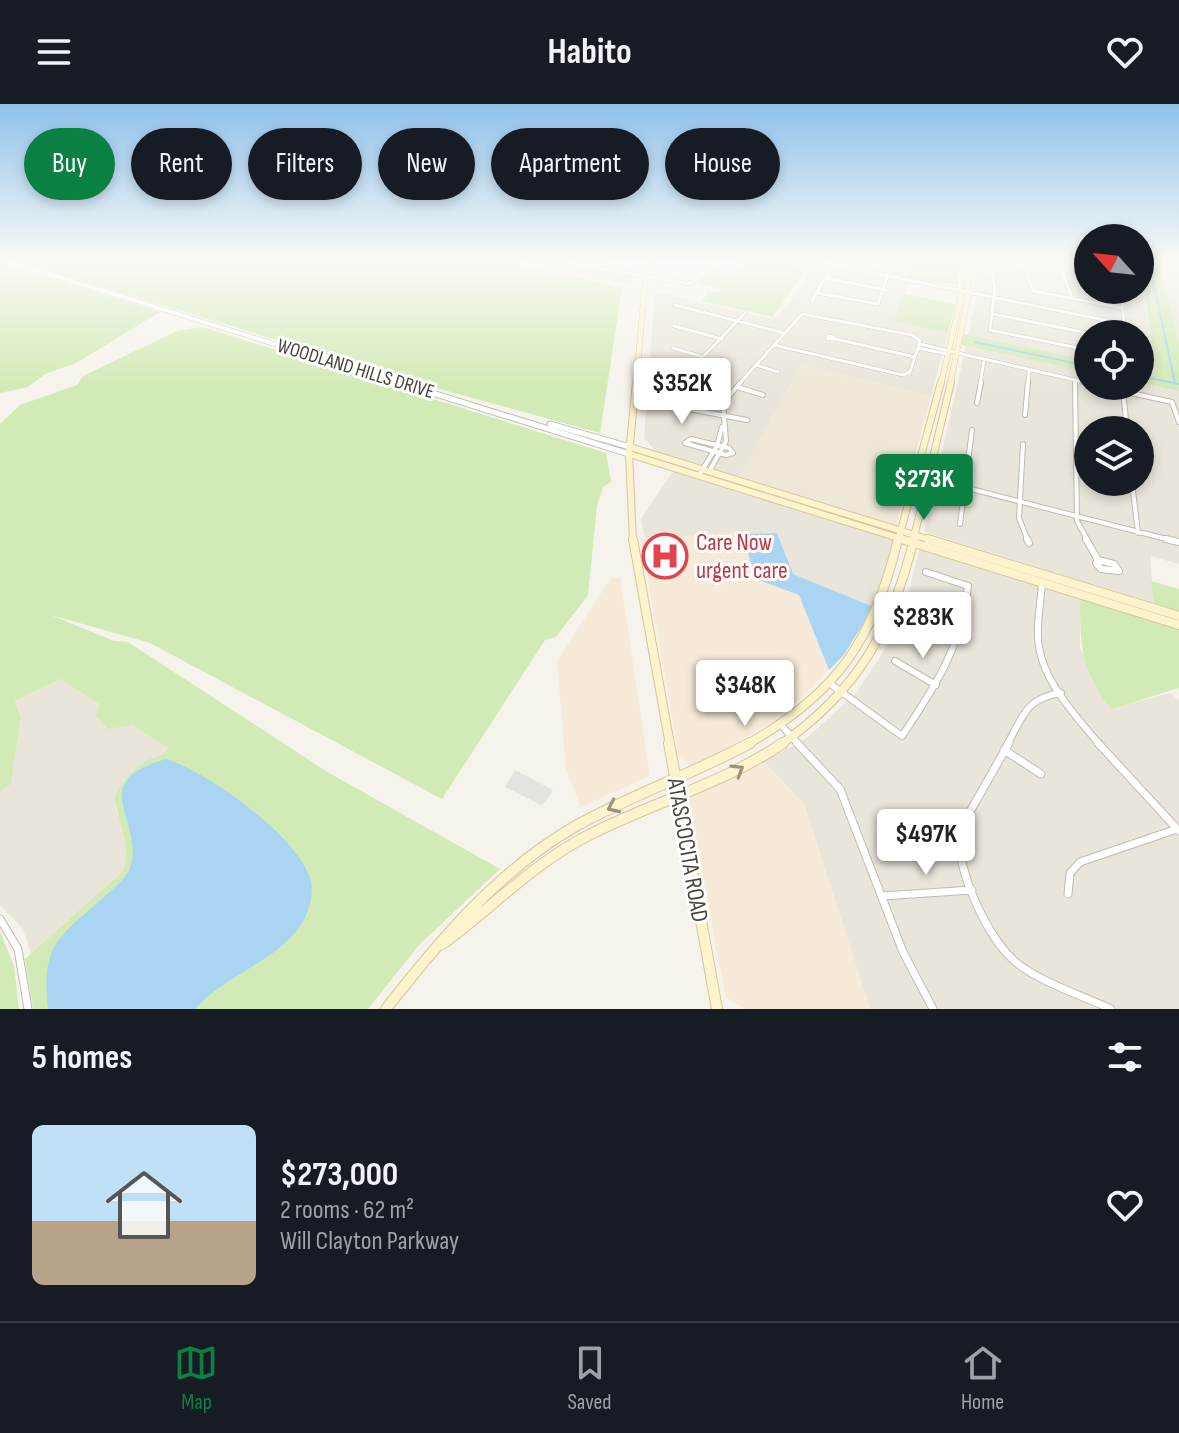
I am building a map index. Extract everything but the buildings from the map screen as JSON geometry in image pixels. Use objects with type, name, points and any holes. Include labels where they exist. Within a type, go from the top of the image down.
[{"type":"main road","name":"ATASCOCITA ROAD","points":[[643,304],[629,450],[633,547],[717,1009]]},
{"type":"main road","points":[[433,951],[559,851],[622,817],[726,777],[792,736],[841,692],[877,644],[893,605],[938,428],[943,387],[962,304]]},
{"type":"main road","points":[[386,1009],[452,927],[492,889],[552,841],[605,810],[737,753],[781,725],[829,683],[853,654],[882,601],[928,426],[943,387]]},
{"type":"main road","points":[[928,426],[938,428]]},
{"type":"main road","name":"WOODLAND HILLS DRIVE","points":[[629,450],[1042,578],[1179,616]]},
{"type":"main road","name":"WOODLAND HILLS DRIVE","points":[[1042,578],[1179,625]]},
{"type":"main road","points":[[552,841],[559,851]]},
{"type":"street","name":"WOODLAND HILLS DRIVE","points":[[148,304],[629,450]]},
{"type":"street","points":[[994,304],[990,330],[1074,347]]},
{"type":"street","points":[[1032,304],[1105,320]]},
{"type":"street","points":[[1103,304],[1122,308]]},
{"type":"street","points":[[1122,304],[1124,320]]},
{"type":"street","points":[[675,305],[784,333]]},
{"type":"street","points":[[746,312],[680,380],[668,401],[673,409],[747,420]]},
{"type":"street","points":[[705,473],[726,435],[720,415],[726,398],[802,314],[915,336],[918,346],[911,370],[906,375],[774,345]]},
{"type":"street","points":[[993,314],[1074,330]]},
{"type":"street","points":[[674,326],[722,339]]},
{"type":"street","points":[[835,339],[915,357]]},
{"type":"street","points":[[918,346],[1074,380]]},
{"type":"street","points":[[673,348],[703,357]]},
{"type":"street","points":[[977,403],[984,361]]},
{"type":"street","points":[[756,365],[778,372]]},
{"type":"street","points":[[1025,415],[1029,371]]},
{"type":"street","points":[[680,380],[668,373],[684,376]]},
{"type":"street","points":[[737,387],[763,395]]},
{"type":"street","points":[[1154,398],[1172,402],[1179,422]]},
{"type":"street","points":[[1075,400],[1077,517],[1079,527],[1098,560]]},
{"type":"street","points":[[960,524],[972,430]]},
{"type":"street","points":[[685,441],[720,446],[733,453],[716,453],[685,441]]},
{"type":"street","points":[[1023,444],[1019,502],[1021,527],[1029,543]]},
{"type":"street","points":[[926,478],[1179,542]]},
{"type":"street","points":[[1134,496],[1138,533]]},
{"type":"street","points":[[829,683],[902,736],[951,664],[963,633],[968,586],[926,572]]},
{"type":"street","points":[[1042,578],[1038,639],[1041,656],[1061,693],[1178,830],[1080,862],[1070,873],[1068,894]]},
{"type":"street","points":[[882,601],[963,633]]},
{"type":"street","points":[[895,661],[936,685]]},
{"type":"street","points":[[1061,693],[1041,696],[1029,706],[957,836],[958,852],[972,890],[998,943],[1012,960],[1111,1009]]},
{"type":"street","points":[[781,725],[840,789],[912,973],[933,1009]]},
{"type":"street","points":[[1004,750],[1041,774]]},
{"type":"street","points":[[882,896],[972,890]]},
{"type":"street","points":[[0,919],[12,934],[21,959],[28,1009]]},
{"type":"shaded area","points":[[654,304],[708,304],[773,319],[788,304],[900,304],[894,321],[948,333],[931,396],[801,365],[739,478],[657,453],[644,438]]},
{"type":"shaded area","points":[[975,304],[1145,304],[1147,320],[1074,320],[1074,357],[968,335]]},
{"type":"shaded area","points":[[1170,304],[1179,304],[1179,344]]},
{"type":"shaded area","points":[[966,346],[1074,369],[1074,400],[1154,400],[1154,386],[1179,391],[1179,564],[1150,556],[1154,603],[924,532]]},
{"type":"shaded area","points":[[801,365],[931,396],[896,526],[739,478]]},
{"type":"shaded area","points":[[674,470],[894,540],[874,607],[793,574],[777,533],[645,538],[641,519]]},
{"type":"shaded area","points":[[741,532],[756,579],[799,595],[829,670],[809,691],[766,726],[693,767],[679,757],[641,539]]},
{"type":"shaded area","points":[[919,550],[1080,598],[1080,648],[1111,708],[1170,693],[1179,700],[1179,1009],[870,1009],[804,804],[764,762],[808,737],[857,692],[887,646],[907,600]]},
{"type":"shaded area","points":[[620,577],[650,776],[581,807],[566,770],[557,661],[611,578]]},
{"type":"shaded area","points":[[60,679],[168,748],[164,755],[146,761],[115,807],[127,843],[127,859],[122,872],[31,954],[23,929],[0,905],[0,792],[11,784],[21,719],[15,701]]},
{"type":"shaded area","points":[[764,762],[804,804],[870,1009],[746,1009],[726,998],[687,799]]},
{"type":"shaded area","points":[[515,770],[553,790],[546,801],[541,805],[505,787]]},
{"type":"green space","points":[[0,304],[135,304],[160,312],[76,363],[45,374],[28,387],[0,393]]},
{"type":"green space","points":[[159,304],[620,304],[600,433],[429,386]]},
{"type":"green space","points":[[716,304],[782,304],[773,317]]},
{"type":"green space","points":[[900,304],[955,304],[948,333],[894,321]]},
{"type":"green space","points":[[1146,304],[1170,304],[1179,344],[1179,391],[1154,386],[1154,320],[1148,320]]},
{"type":"green space","points":[[202,327],[606,453],[611,482],[603,487],[597,506],[588,595],[556,637],[545,640],[442,799],[150,643],[51,615],[114,641],[128,642],[329,773],[500,869],[419,945],[368,1009],[33,1009],[25,959],[122,872],[126,852],[115,796],[136,768],[168,748],[132,725],[108,729],[96,716],[99,704],[60,679],[15,701],[21,718],[11,784],[0,792],[0,424],[20,405],[77,385],[83,376],[177,331]]},
{"type":"green space","points":[[963,334],[1074,357],[1074,369],[961,345]]},
{"type":"green space","points":[[1151,581],[1179,589],[1179,611],[1154,603]]},
{"type":"green space","points":[[1080,598],[1179,630],[1179,688],[1111,709],[1094,682],[1084,656]]},
{"type":"green space","points":[[0,931],[14,966],[19,1009],[0,1009]]},
{"type":"water","points":[[777,533],[793,574],[874,607],[843,656],[829,670],[799,595],[756,579],[742,534]]},
{"type":"water","points":[[166,759],[227,791],[270,825],[288,844],[302,861],[310,878],[312,890],[304,920],[278,949],[221,986],[195,1009],[48,1009],[47,969],[57,943],[126,876],[130,868],[133,851],[122,792],[128,780],[141,769]]},
{"type":"waterway","points":[[1158,304],[1175,383]]},
{"type":"waterway","points":[[975,342],[1074,363]]},
{"type":"waterway","points":[[1154,379],[1175,383]]},
{"type":"waterway","points":[[1175,383],[1179,384]]},
{"type":"place","name":"Care Now urgent care","points":[[665,556]]}]
